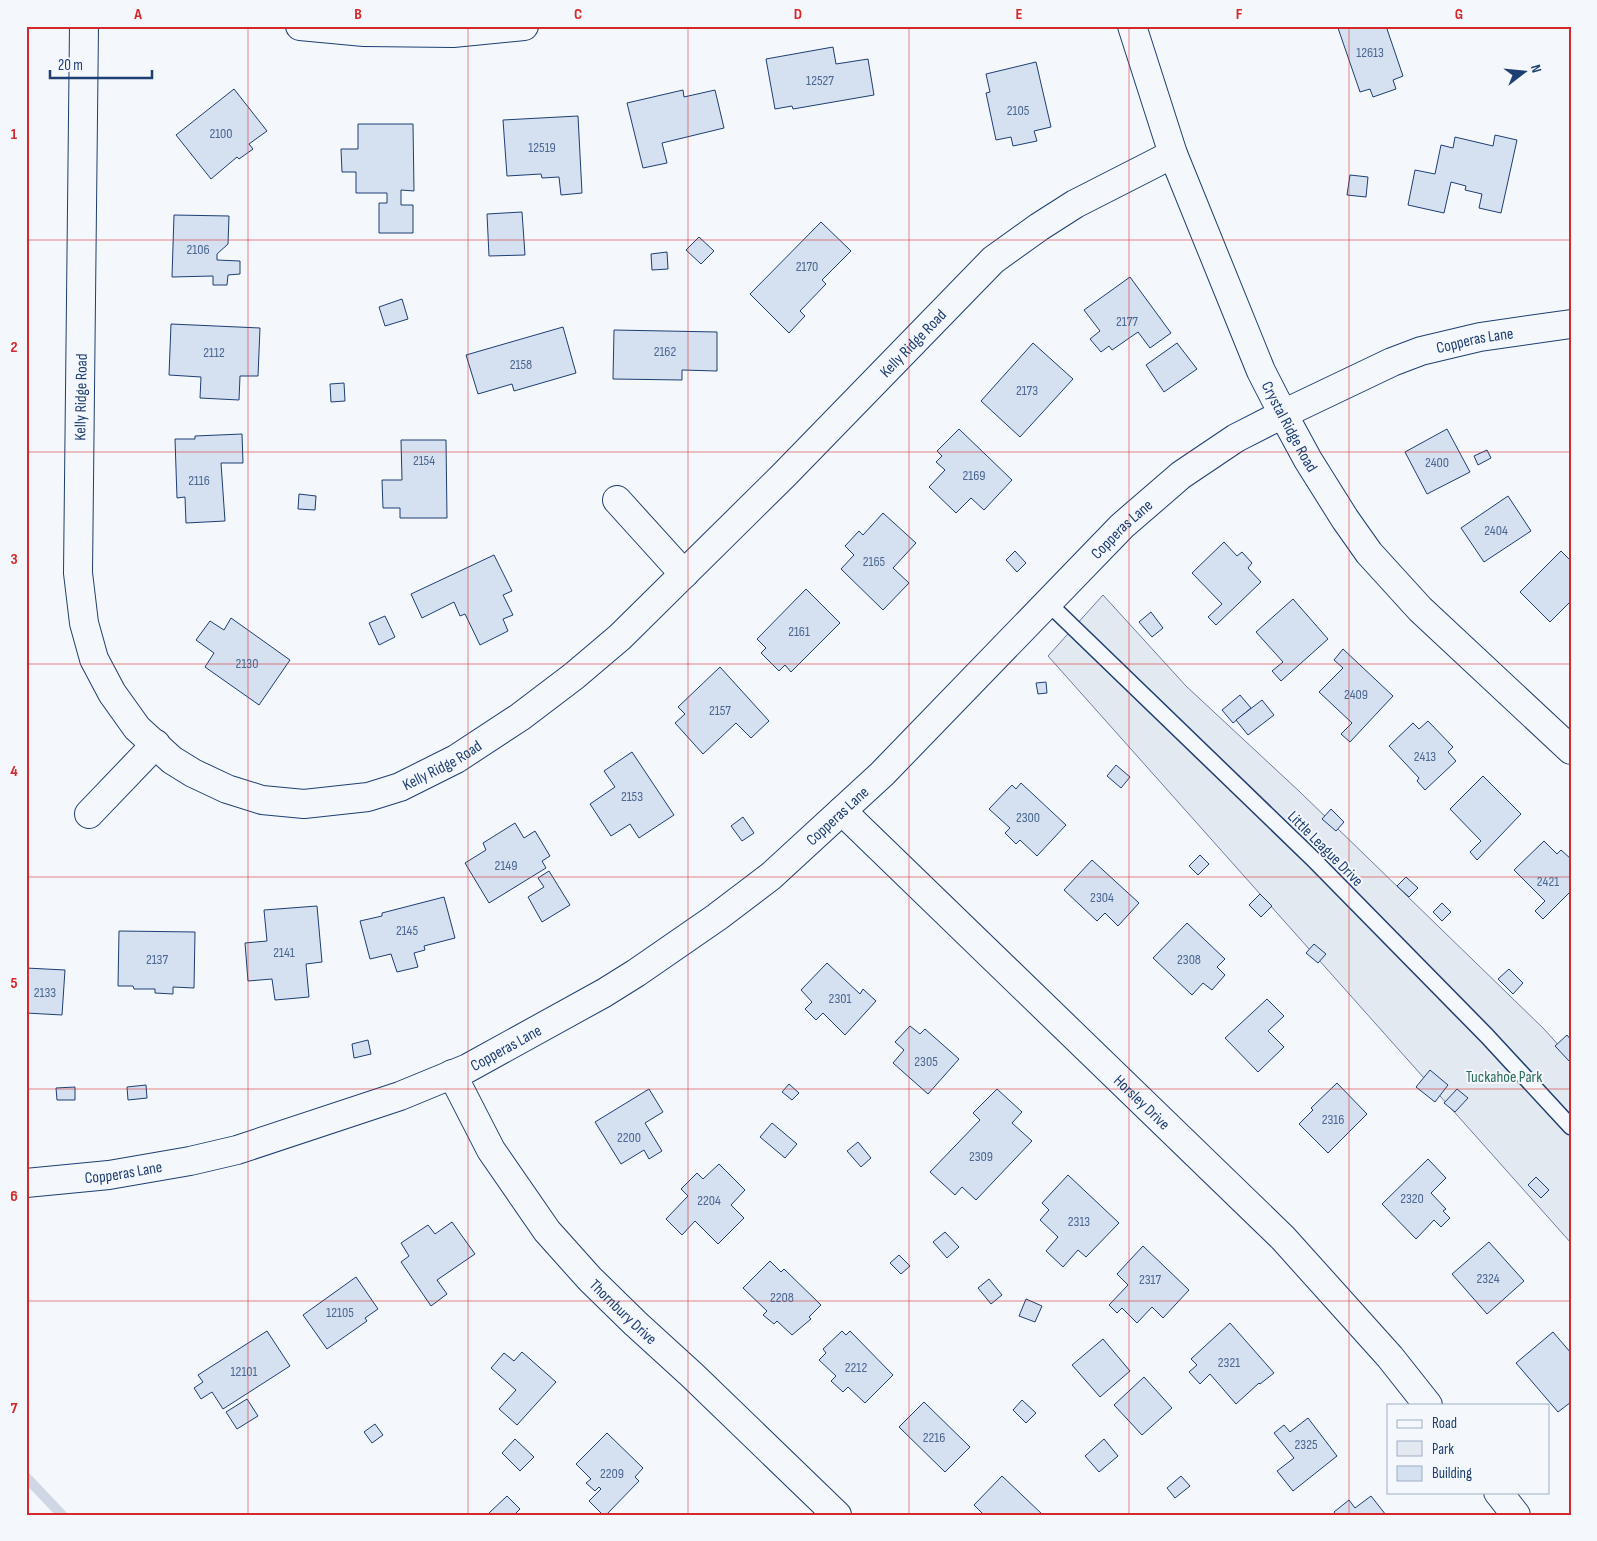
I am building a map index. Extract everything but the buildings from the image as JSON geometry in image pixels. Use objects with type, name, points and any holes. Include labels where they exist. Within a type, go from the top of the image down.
[{"type":"street","name":"Kelly Ridge Road","points":[[84,26],[78,573],[84,623],[94,659],[117,700],[137,728],[172,760],[194,774],[227,789],[262,800],[304,804],[368,797],[400,787],[456,759],[520,717],[620,638],[784,474],[993,260],[1075,204],[1173,154]]},
{"type":"street","points":[[300,26],[364,32],[453,33],[524,26]]},
{"type":"street","name":"Crystal Ridge Road","points":[[1132,26],[1173,154],[1262,371],[1282,414],[1329,494],[1369,553],[1420,609],[1571,750]]},
{"type":"street","name":"Copperas Lane","points":[[26,1183],[109,1175],[190,1161],[237,1150],[400,1096],[468,1068],[604,993],[717,917],[771,876],[882,774],[1122,526],[1180,474],[1236,438],[1392,362],[1421,351],[1480,337],[1571,324]]},
{"type":"street","points":[[617,500],[684,574]]},
{"type":"street","points":[[89,814],[156,744]]},
{"type":"street","name":"Horsley Drive","points":[[842,811],[1283,1238],[1390,1357],[1427,1404]]},
{"type":"street","name":"Thornbury Drive","points":[[452,1074],[491,1150],[547,1231],[590,1279],[634,1323],[692,1375],[838,1515]]},
{"type":"street","points":[[1500,1494],[1516,1515]]},
{"type":"lane","name":"Little League Drive","points":[[1047,602],[1319,865],[1487,1036],[1571,1127]]},
{"type":"green space","name":"Tuckahoe Park","points":[[1103,595],[1186,686],[1300,792],[1544,1029],[1571,1059],[1571,1243],[1048,656]]},
{"type":"waterway","points":[[26,1477],[62,1515]]}]
